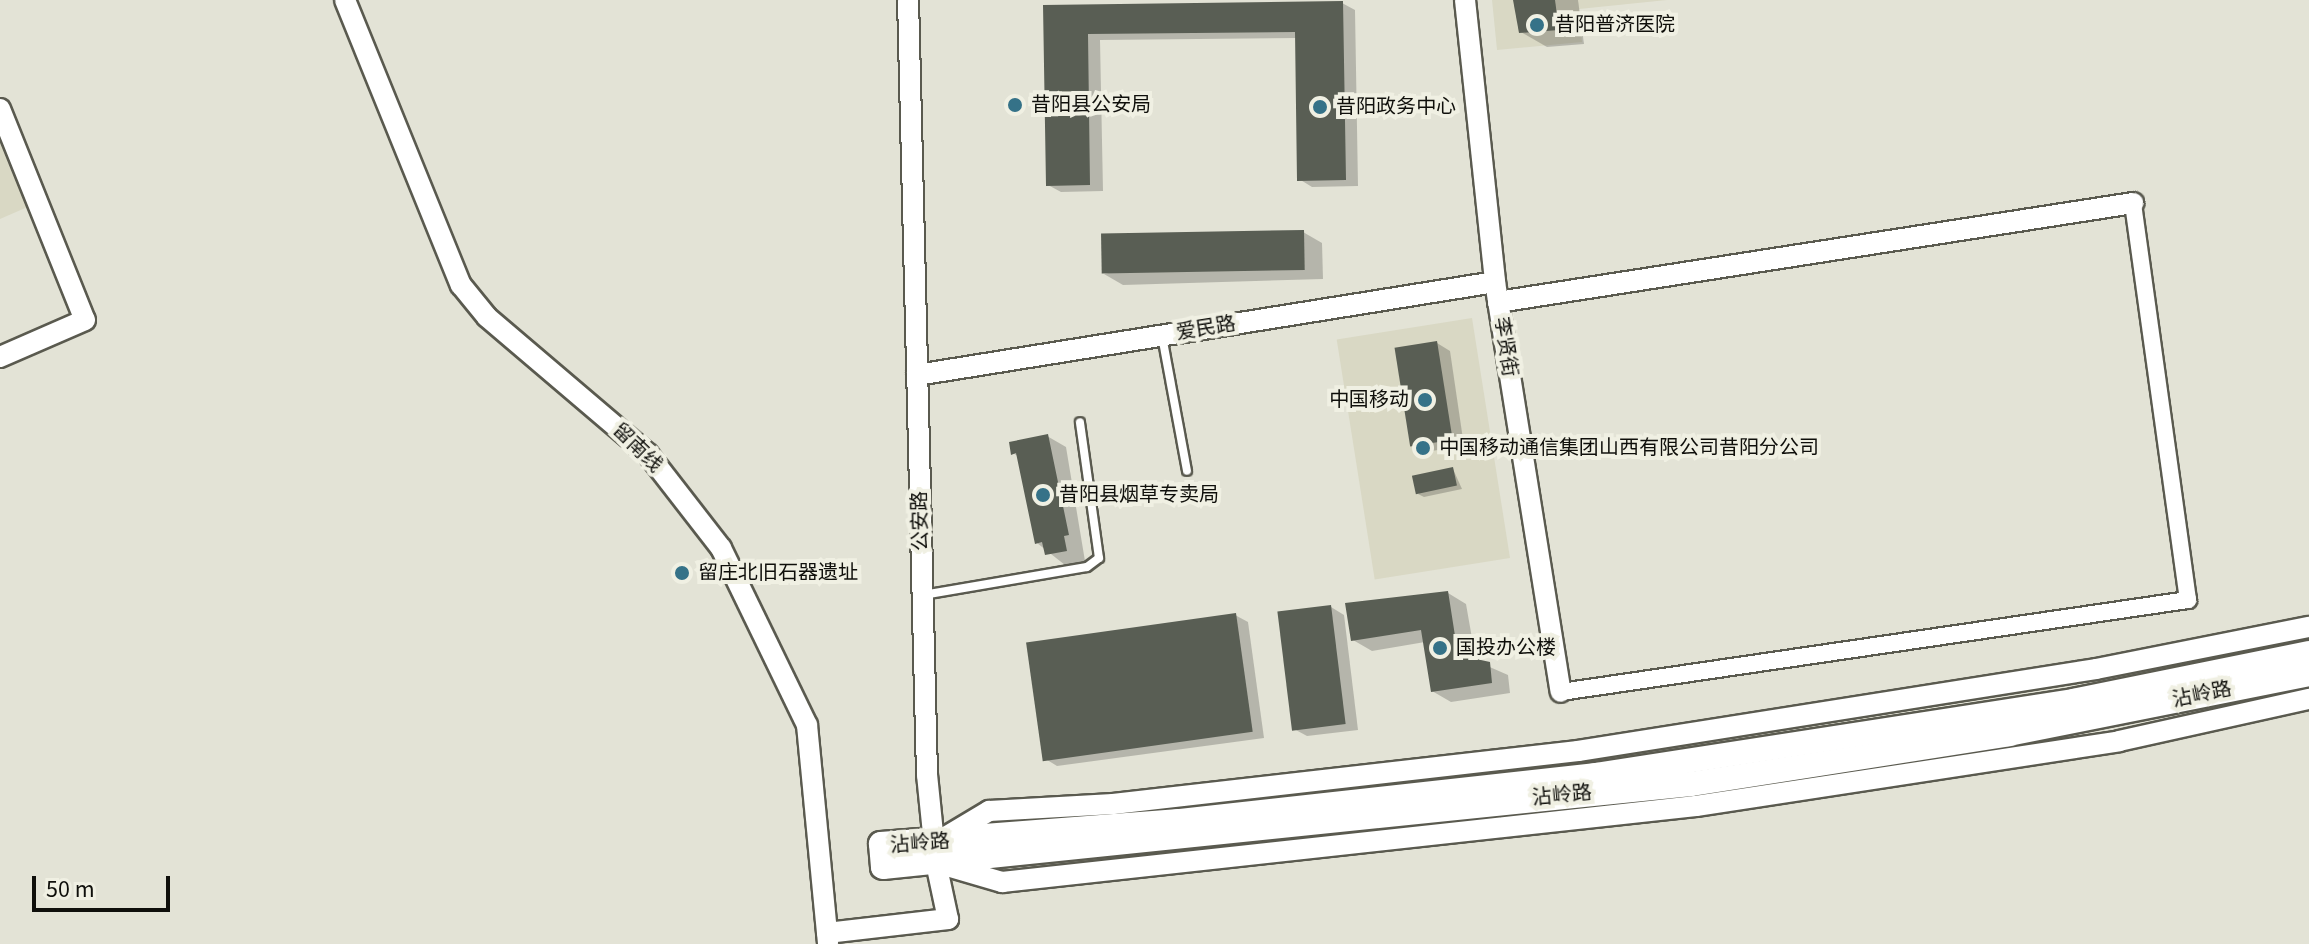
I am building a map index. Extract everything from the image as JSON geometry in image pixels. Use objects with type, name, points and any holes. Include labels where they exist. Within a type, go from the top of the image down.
[{"type":"main road","name":"沾岭路","points":[[935,853],[1596,775],[2074,701],[2309,653]]},
{"type":"main road","name":"沾岭路","points":[[935,853],[1691,784],[2009,734],[2309,674]]},
{"type":"street","name":"留南线","points":[[345,0],[461,285],[487,317],[648,454],[721,548],[807,725],[827,939]]},
{"type":"street","name":"公安路","points":[[827,939],[948,919],[935,853],[923,595],[908,0]]},
{"type":"street","name":"李贤街","points":[[1465,0],[1497,292],[1561,692]]},
{"type":"street","points":[[0,109],[85,320],[0,357]]},
{"type":"street","name":"爱民路","points":[[917,375],[1162,336],[2133,203]]},
{"type":"street","points":[[1561,692],[2188,600],[2133,203]]},
{"type":"street","points":[[2309,627],[2096,669],[1578,751],[1113,804],[989,811],[935,853],[1002,882],[1696,806],[2119,741],[2309,699]]},
{"type":"lane","points":[[1162,336],[1187,471]]},
{"type":"lane","points":[[923,595],[1087,567],[1099,558],[1080,422]]},
{"type":"shaded area","name":"昔阳普济医院","points":[[1492,0],[1667,0],[1579,9],[1582,42],[1497,50]]},
{"type":"shaded area","points":[[0,112],[39,202],[0,219]]},
{"type":"shaded area","name":"中国移动通信集团山西有限公司昔阳分公司","points":[[1472,318],[1510,558],[1375,579],[1337,339]]},
{"type":"building","points":[[1513,0],[1555,0],[1559,30],[1519,33]]},
{"type":"building","name":"昔阳政务中心","points":[[1343,1],[1346,180],[1297,181],[1295,32],[1088,34],[1090,185],[1046,186],[1043,5]]},
{"type":"building","points":[[1304,230],[1305,270],[1102,274],[1101,234]]},
{"type":"building","name":"中国移动","points":[[1437,341],[1453,440],[1410,446],[1395,348]]},
{"type":"building","name":"昔阳县烟草专卖局","points":[[1048,434],[1069,535],[1064,536],[1067,551],[1045,555],[1042,542],[1035,544],[1016,453],[1011,455],[1009,442]]},
{"type":"building","points":[[1453,467],[1457,486],[1416,494],[1412,476]]},
{"type":"building","name":"国投办公楼","points":[[1448,591],[1458,655],[1490,662],[1492,683],[1431,692],[1421,630],[1351,641],[1345,603]]},
{"type":"building","points":[[1331,605],[1346,724],[1292,731],[1277,612]]},
{"type":"building","points":[[1236,613],[1253,732],[1043,761],[1026,643]]},
{"type":"place","name":"昔阳普济医院","points":[[1537,25]]},
{"type":"place","name":"昔阳县公安局","points":[[1015,105]]},
{"type":"place","name":"昔阳政务中心","points":[[1320,107]]},
{"type":"place","name":"中国移动","points":[[1425,400]]},
{"type":"place","name":"中国移动通信集团山西有限公司昔阳分公司","points":[[1423,448]]},
{"type":"place","name":"昔阳县烟草专卖局","points":[[1043,495]]},
{"type":"place","name":"留庄北旧石器遗址","points":[[682,573]]},
{"type":"place","name":"国投办公楼","points":[[1440,648]]}]
